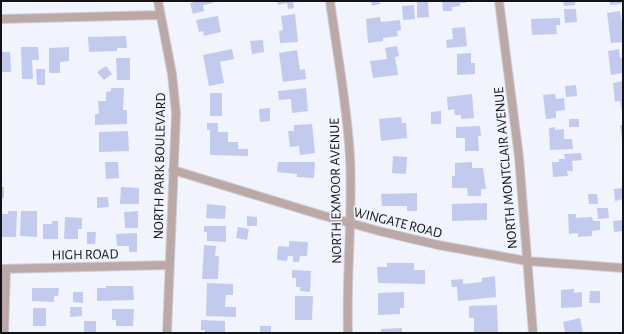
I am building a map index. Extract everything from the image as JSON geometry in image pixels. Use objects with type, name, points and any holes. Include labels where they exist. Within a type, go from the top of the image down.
[{"type":"street","name":"NORTH PARK BOULEVARD","points":[[158,1],[175,96],[176,113],[167,333]]},
{"type":"street","name":"NORTH EXMOOR AVENUE","points":[[330,1],[347,117],[350,158],[348,333]]},
{"type":"street","name":"NORTH MONTCLAIR AVENUE","points":[[499,1],[519,157],[533,333]]},
{"type":"street","points":[[1,20],[160,15]]},
{"type":"street","name":"WINGATE ROAD","points":[[173,170],[350,223],[438,245],[527,261],[623,268]]},
{"type":"street","name":"HIGH ROAD","points":[[4,269],[170,265]]},
{"type":"street","points":[[4,269],[4,333]]},
{"type":"building","points":[[192,1],[213,1],[213,3],[203,5],[204,11],[193,14],[190,3],[193,3]]},
{"type":"building","points":[[277,1],[293,1],[294,8],[288,9],[287,3],[278,5]]},
{"type":"building","points":[[371,1],[380,1],[380,4],[372,6]]},
{"type":"building","points":[[442,1],[465,1],[466,3],[460,3],[460,6],[452,7],[452,11],[443,11]]},
{"type":"building","points":[[563,1],[575,1],[575,5],[564,6]]},
{"type":"building","points":[[610,1],[621,1],[621,4],[610,5]]},
{"type":"building","points":[[417,2],[428,2],[429,17],[417,18]]},
{"type":"building","points":[[414,5],[415,19],[403,20],[402,6]]},
{"type":"building","points":[[564,9],[576,9],[577,22],[565,23]]},
{"type":"building","points":[[620,11],[623,28],[623,42],[611,43],[607,13]]},
{"type":"building","points":[[295,14],[298,42],[280,43],[279,31],[283,30],[281,16]]},
{"type":"building","points":[[218,16],[221,32],[204,36],[203,31],[199,32],[196,20]]},
{"type":"building","points":[[380,17],[381,22],[400,20],[401,30],[397,31],[398,36],[383,38],[383,41],[368,43],[366,19]]},
{"type":"building","points":[[560,18],[560,25],[556,25],[557,34],[532,35],[531,19]]},
{"type":"building","points":[[465,27],[467,46],[447,48],[446,40],[453,39],[452,28]]},
{"type":"building","points":[[126,36],[127,48],[117,48],[117,51],[89,52],[88,37]]},
{"type":"building","points":[[263,40],[264,52],[252,54],[250,41]]},
{"type":"building","points":[[397,46],[399,56],[395,57],[398,75],[373,78],[370,61],[387,59],[385,48]]},
{"type":"building","points":[[21,47],[38,47],[39,60],[32,60],[33,79],[22,79]]},
{"type":"building","points":[[69,47],[69,61],[60,62],[60,73],[49,73],[49,48]]},
{"type":"building","points":[[232,49],[234,59],[220,62],[224,83],[209,86],[203,55]]},
{"type":"building","points":[[619,49],[620,58],[623,58],[623,73],[611,75],[608,51]]},
{"type":"building","points":[[297,50],[300,70],[305,69],[306,79],[283,82],[279,53]]},
{"type":"building","points":[[1,52],[10,52],[11,72],[1,72]]},
{"type":"building","points":[[471,53],[471,63],[475,63],[475,74],[457,75],[457,54]]},
{"type":"building","points":[[116,58],[130,58],[130,80],[117,80]]},
{"type":"building","points":[[106,66],[112,74],[104,80],[97,72]]},
{"type":"building","points":[[36,69],[45,69],[45,85],[37,85]]},
{"type":"building","points":[[623,81],[622,112],[620,101],[615,102],[613,83]]},
{"type":"building","points":[[576,85],[577,96],[566,97],[565,86]]},
{"type":"building","points":[[111,88],[124,88],[123,110],[127,110],[127,124],[95,125],[95,114],[99,114],[98,101],[106,101],[106,92],[111,91]]},
{"type":"building","points":[[306,88],[308,111],[292,113],[291,99],[279,100],[278,91]]},
{"type":"building","points":[[210,93],[222,93],[222,116],[210,116]]},
{"type":"building","points":[[472,94],[474,118],[461,119],[461,115],[455,115],[454,109],[448,110],[447,97]]},
{"type":"building","points":[[555,94],[556,99],[564,98],[565,110],[556,111],[556,118],[546,119],[543,95]]},
{"type":"building","points":[[270,108],[270,121],[260,122],[259,109]]},
{"type":"building","points":[[441,111],[441,124],[431,124],[431,112]]},
{"type":"building","points":[[401,117],[402,123],[406,123],[407,138],[381,141],[379,119]]},
{"type":"building","points":[[569,119],[579,119],[579,127],[569,127]]},
{"type":"building","points":[[207,123],[218,123],[218,132],[228,132],[228,142],[238,142],[238,149],[248,149],[248,156],[210,155],[210,130],[207,130]]},
{"type":"building","points":[[312,124],[315,153],[300,155],[299,146],[290,147],[288,131],[294,131],[294,125]]},
{"type":"building","points":[[620,125],[623,125],[623,140],[622,140]]},
{"type":"building","points":[[480,126],[481,136],[478,136],[479,151],[465,151],[465,138],[456,138],[456,127]]},
{"type":"building","points":[[555,127],[555,130],[564,129],[564,139],[572,139],[573,149],[550,150],[549,128]]},
{"type":"building","points":[[128,131],[129,151],[99,152],[99,132]]},
{"type":"building","points":[[581,153],[582,160],[572,161],[573,171],[567,171],[568,176],[553,177],[552,162],[559,162],[559,159],[565,159],[564,154]]},
{"type":"building","points":[[393,156],[407,157],[406,174],[392,173]]},
{"type":"building","points":[[105,162],[118,162],[119,178],[106,179]]},
{"type":"building","points":[[278,162],[315,162],[314,178],[297,177],[297,174],[277,172]]},
{"type":"building","points":[[472,162],[472,168],[483,168],[486,189],[481,189],[481,196],[468,196],[467,188],[452,188],[452,176],[455,176],[455,163]]},
{"type":"building","points":[[1,187],[4,187],[4,198],[1,198]]},
{"type":"building","points":[[121,187],[139,188],[139,204],[120,204]]},
{"type":"building","points":[[623,188],[623,199],[615,201],[614,189]]},
{"type":"building","points":[[417,193],[417,211],[407,211],[407,206],[382,206],[381,194]]},
{"type":"building","points":[[588,194],[597,194],[598,204],[589,204]]},
{"type":"building","points":[[97,197],[108,197],[109,207],[97,208]]},
{"type":"building","points":[[487,203],[487,220],[452,221],[452,204]]},
{"type":"building","points":[[207,204],[226,206],[225,219],[206,218]]},
{"type":"building","points":[[597,208],[608,208],[609,218],[598,219]]},
{"type":"building","points":[[8,211],[17,211],[16,237],[1,237],[1,214],[8,214]]},
{"type":"building","points":[[21,211],[37,211],[37,237],[20,236]]},
{"type":"building","points":[[138,211],[138,228],[125,228],[124,212]]},
{"type":"building","points":[[568,214],[576,214],[576,218],[592,217],[593,221],[600,221],[600,230],[592,231],[592,236],[578,237],[578,233],[569,234]]},
{"type":"building","points":[[247,216],[257,217],[257,226],[247,226]]},
{"type":"building","points":[[65,217],[82,218],[82,229],[78,229],[78,239],[64,239]]},
{"type":"building","points":[[623,220],[623,231],[614,232],[613,221]]},
{"type":"building","points":[[52,221],[58,221],[58,239],[43,239],[43,224],[52,224]]},
{"type":"building","points":[[204,226],[226,226],[226,242],[207,241],[207,232],[204,232]]},
{"type":"building","points":[[238,227],[249,229],[247,240],[236,238]]},
{"type":"building","points":[[87,232],[96,232],[95,244],[87,244]]},
{"type":"building","points":[[137,233],[137,252],[129,252],[129,246],[117,246],[116,234]]},
{"type":"building","points":[[289,241],[308,242],[307,256],[300,256],[299,262],[293,262],[293,256],[288,256],[287,261],[277,260],[278,246],[289,247]]},
{"type":"building","points":[[204,245],[216,246],[215,256],[219,256],[218,279],[202,279]]},
{"type":"building","points":[[387,263],[414,263],[414,270],[425,270],[425,284],[378,283],[377,267],[387,267]]},
{"type":"building","points":[[292,270],[311,271],[310,292],[300,291],[300,287],[296,287],[296,278],[292,278]]},
{"type":"building","points":[[495,276],[496,297],[458,301],[457,287],[452,287],[451,280],[463,279],[463,284],[482,282],[482,278]]},
{"type":"building","points":[[207,283],[233,284],[233,295],[226,295],[225,307],[236,307],[236,317],[206,316]]},
{"type":"building","points":[[106,286],[133,286],[134,300],[97,301],[97,288],[106,288]]},
{"type":"building","points":[[32,288],[59,288],[58,296],[54,296],[54,302],[32,301]]},
{"type":"building","points":[[574,289],[574,293],[582,292],[582,307],[561,308],[561,290]]},
{"type":"building","points":[[590,291],[600,291],[600,303],[589,303]]},
{"type":"building","points":[[73,292],[83,292],[83,303],[73,302]]},
{"type":"building","points":[[404,292],[404,308],[400,308],[400,314],[378,315],[378,293]]},
{"type":"building","points":[[295,296],[313,296],[312,320],[295,320]]},
{"type":"building","points":[[497,305],[498,333],[474,333],[474,318],[469,318],[469,306]]},
{"type":"building","points":[[70,307],[82,307],[82,316],[70,317]]},
{"type":"building","points":[[33,308],[46,308],[46,326],[33,326]]},
{"type":"building","points":[[112,309],[134,309],[133,326],[116,326],[116,320],[112,320]]},
{"type":"building","points":[[580,318],[583,333],[565,332],[563,322]]},
{"type":"building","points":[[201,320],[225,321],[225,333],[205,333],[205,330],[201,330]]},
{"type":"building","points":[[84,321],[96,321],[96,333],[84,333]]},
{"type":"building","points":[[260,326],[271,326],[271,333],[260,333]]},
{"type":"building","points":[[402,328],[402,333],[381,333],[381,329]]}]
